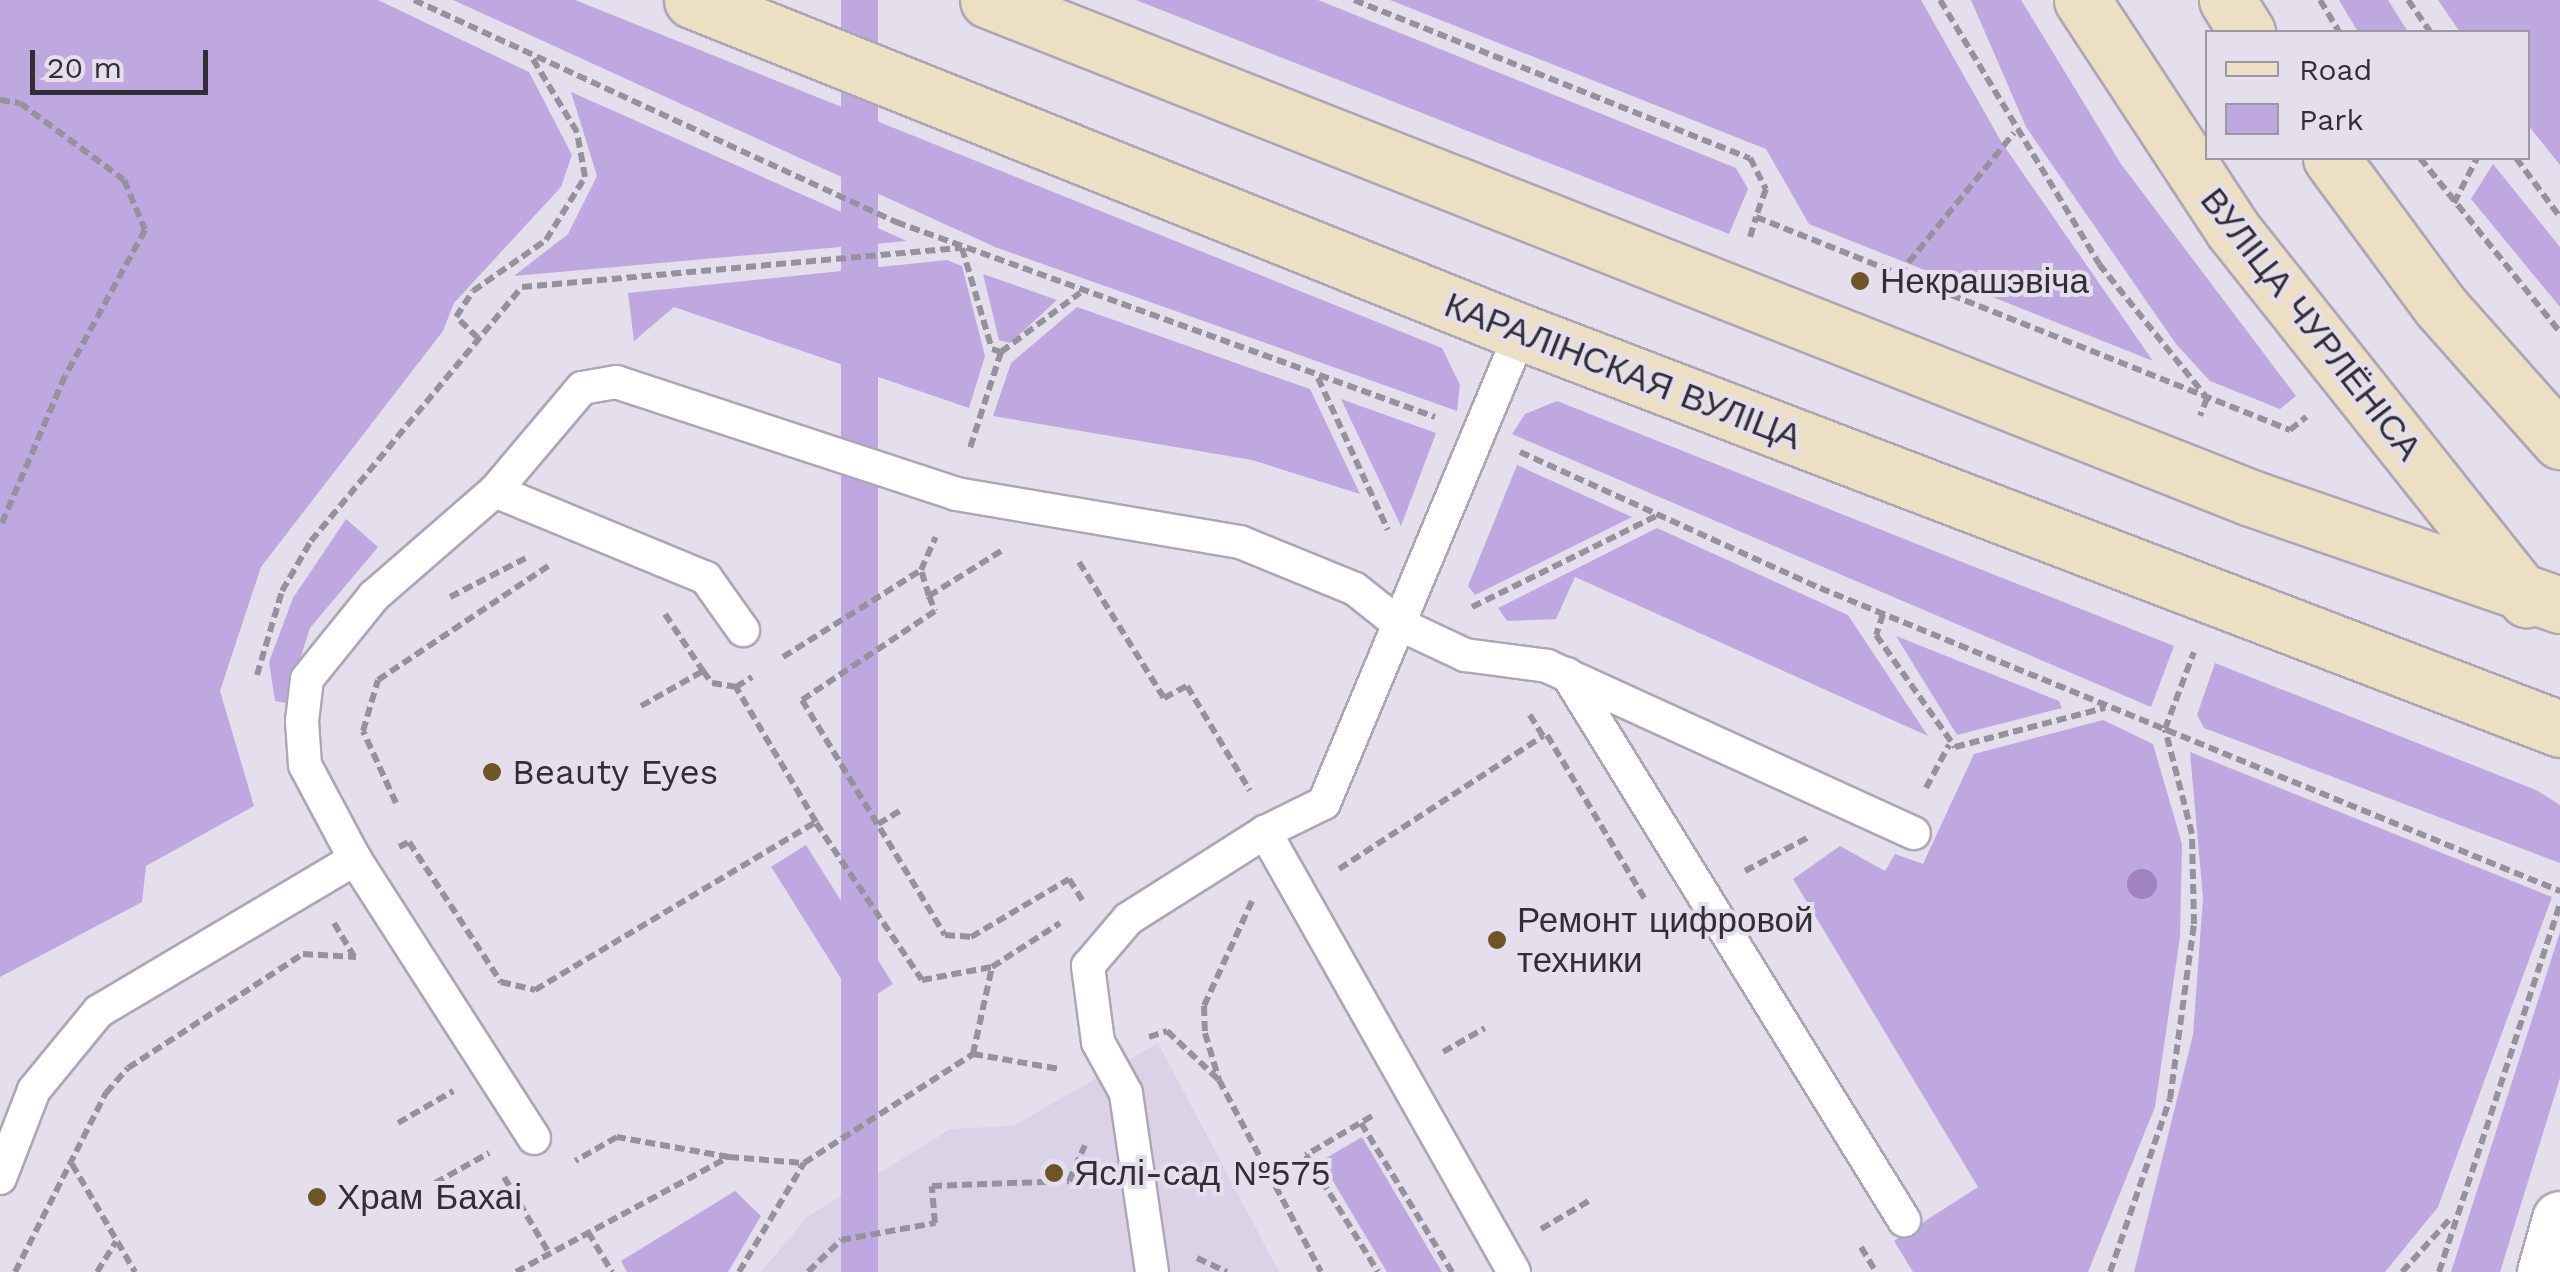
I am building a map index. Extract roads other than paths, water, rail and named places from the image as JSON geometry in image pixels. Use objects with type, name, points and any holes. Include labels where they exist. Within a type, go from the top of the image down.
[{"type":"main road","name":"КАРАЛІНСКАЯ ВУЛІЦА","points":[[692,0],[1521,332],[2560,729]]},
{"type":"main road","points":[[988,0],[2548,611]]},
{"type":"main road","name":"ВУЛІЦА ЧУРЛЁНІСА","points":[[2082,0],[2233,230],[2548,611]]},
{"type":"main road","points":[[2226,0],[2246,30]]},
{"type":"main road","points":[[2333,160],[2440,306],[2560,440]]},
{"type":"main road","points":[[2342,532],[2392,521],[2408,500],[2406,443]]},
{"type":"street","points":[[2544,1272],[2560,1220]]},
{"type":"lane","points":[[1152,1272],[1126,1093],[1098,1042],[1088,966],[1128,918],[1262,818],[1324,803],[1521,332]]},
{"type":"lane","points":[[534,1138],[369,858],[306,765],[306,679],[374,596],[495,491],[552,413],[582,388],[616,382],[956,494],[1240,542],[1355,589],[1399,624],[1464,655],[1567,674],[1914,834]]},
{"type":"lane","points":[[495,491],[706,578],[743,630]]},
{"type":"lane","points":[[1567,674],[1904,1220]]},
{"type":"lane","points":[[1262,818],[1297,894],[1407,1095],[1514,1272]]},
{"type":"lane","points":[[0,1178],[34,1090],[88,1022],[369,858]]},
{"type":"place","name":"Некрашэвіча","points":[[1860,281]]},
{"type":"place","name":"Beauty Eyes","points":[[492,772]]},
{"type":"place","name":"Ремонт цифровой техники","points":[[1497,940]]},
{"type":"place","name":"Яслі-сад №575","points":[[1054,1173]]},
{"type":"place","name":"Храм Бахаі","points":[[317,1197]]}]
